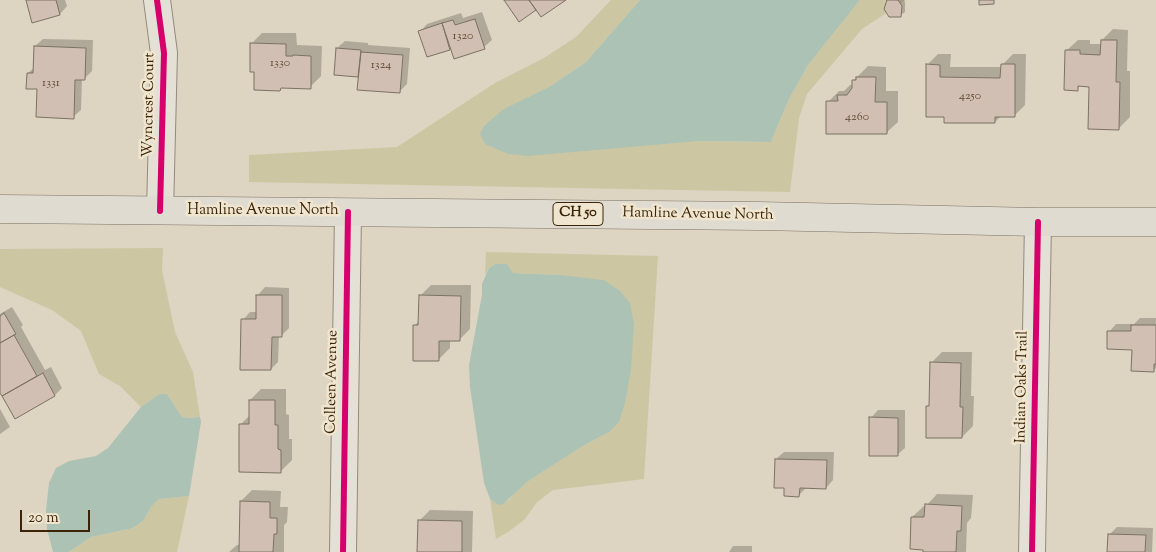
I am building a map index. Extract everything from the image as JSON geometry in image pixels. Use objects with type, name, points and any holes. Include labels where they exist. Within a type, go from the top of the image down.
[{"type":"main road","name":"Hamline Avenue North","points":[[0,209],[760,216],[1038,222],[1156,222]]},
{"type":"street","name":"Wyncrest Court","points":[[157,0],[164,52],[160,211]]},
{"type":"street","name":"Colleen Avenue","points":[[342,552],[348,212]]},
{"type":"street","name":"Indian Oaks Trail","points":[[1032,552],[1038,222]]},
{"type":"shaded area","points":[[611,0],[640,0],[586,62],[549,87],[698,141],[771,142],[788,101],[808,65],[860,0],[906,0],[862,29],[807,94],[799,118],[790,192],[249,182],[249,155],[397,147],[495,83],[544,58],[576,37]]},
{"type":"shaded area","points":[[640,0],[860,0],[808,65],[788,101],[771,142],[698,141],[528,156],[508,154],[485,144],[480,134],[484,126],[504,109],[549,87],[586,62]]},
{"type":"shaded area","points":[[163,248],[162,270],[175,332],[193,372],[200,417],[182,417],[167,394],[159,394],[141,407],[120,386],[99,374],[81,331],[52,310],[0,287],[0,249]]},
{"type":"shaded area","points":[[486,252],[658,256],[644,479],[553,490],[537,502],[524,520],[496,539],[490,499],[498,505],[509,500],[527,482],[581,447],[609,432],[560,275],[513,273],[507,264],[495,264],[489,268],[485,275]]},
{"type":"shaded area","points":[[495,264],[507,264],[513,273],[560,275],[604,280],[620,291],[630,303],[634,324],[631,369],[625,403],[619,422],[609,432],[581,447],[527,482],[503,504],[498,505],[490,499],[484,483],[470,387],[469,365],[482,295],[482,284],[489,268]]},
{"type":"shaded area","points":[[159,394],[167,394],[182,417],[200,417],[201,422],[189,496],[159,499],[151,507],[143,521],[133,528],[91,537],[69,552],[53,552],[47,529],[46,510],[49,483],[56,468],[69,461],[96,456],[108,448],[141,407]]},
{"type":"shaded area","points":[[189,496],[177,552],[69,552],[91,537],[133,528],[143,521],[151,507],[159,499]]},
{"type":"building","points":[[26,0],[56,0],[60,15],[32,23]]},
{"type":"building","points":[[504,0],[529,0],[536,10],[519,22]]},
{"type":"building","points":[[529,0],[566,0],[541,17]]},
{"type":"building","points":[[887,0],[898,0],[902,6],[901,17],[889,17],[884,9]]},
{"type":"building","points":[[979,0],[994,0],[994,4],[979,5]]},
{"type":"building","points":[[475,19],[485,49],[454,59],[442,23],[453,20],[455,25]]},
{"type":"building","points":[[442,23],[450,50],[427,57],[418,31]]},
{"type":"building","points":[[1101,40],[1117,40],[1116,82],[1120,82],[1119,130],[1088,129],[1089,87],[1078,86],[1078,91],[1064,90],[1065,50],[1080,50],[1080,54],[1100,55]]},
{"type":"building","points":[[250,43],[286,44],[286,56],[311,56],[311,89],[281,88],[280,91],[254,90],[254,72],[250,72]]},
{"type":"building","points":[[34,46],[86,48],[85,80],[75,80],[74,119],[36,117],[37,89],[26,89],[27,73],[33,73]]},
{"type":"building","points":[[336,48],[361,50],[358,77],[334,75]]},
{"type":"building","points":[[361,52],[403,55],[400,93],[357,90]]},
{"type":"building","points":[[926,64],[940,65],[940,77],[1000,78],[1001,64],[1015,64],[1015,117],[995,117],[995,123],[944,123],[944,117],[926,117]]},
{"type":"building","points":[[856,77],[876,77],[875,102],[887,102],[887,134],[826,134],[826,101],[838,101],[837,95],[847,95],[852,88],[852,80],[856,80]]},
{"type":"building","points":[[256,295],[282,295],[282,337],[272,337],[271,370],[240,370],[241,319],[256,319]]},
{"type":"building","points":[[419,295],[461,296],[460,341],[439,341],[439,361],[413,361],[413,325],[418,325]]},
{"type":"building","points":[[4,313],[16,334],[0,343],[0,316]]},
{"type":"building","points":[[1131,325],[1156,325],[1156,364],[1154,364],[1154,372],[1131,371],[1132,350],[1107,349],[1107,331],[1131,331]]},
{"type":"building","points":[[14,335],[37,376],[2,396],[0,393],[0,343]]},
{"type":"building","points":[[930,362],[961,363],[960,407],[963,407],[962,438],[926,438],[926,406],[929,406]]},
{"type":"building","points":[[43,373],[55,396],[15,419],[2,396]]},
{"type":"building","points":[[249,400],[275,400],[275,425],[278,425],[281,473],[239,472],[239,424],[249,424]]},
{"type":"building","points":[[869,417],[898,418],[898,456],[869,456]]},
{"type":"building","points":[[775,459],[827,460],[826,489],[800,488],[799,497],[784,496],[784,488],[774,488]]},
{"type":"building","points":[[240,501],[270,502],[270,518],[277,518],[277,534],[274,534],[273,552],[239,552]]},
{"type":"building","points":[[925,504],[962,506],[961,531],[957,531],[956,552],[923,552],[923,550],[910,549],[911,517],[924,517]]},
{"type":"building","points":[[418,520],[462,521],[462,552],[417,552]]},
{"type":"building","points":[[1108,534],[1146,535],[1145,552],[1107,552]]},
{"type":"cycle path","points":[[157,0],[164,53],[160,211]]},
{"type":"cycle path","points":[[343,552],[348,212]]},
{"type":"cycle path","points":[[1032,552],[1038,222]]}]
